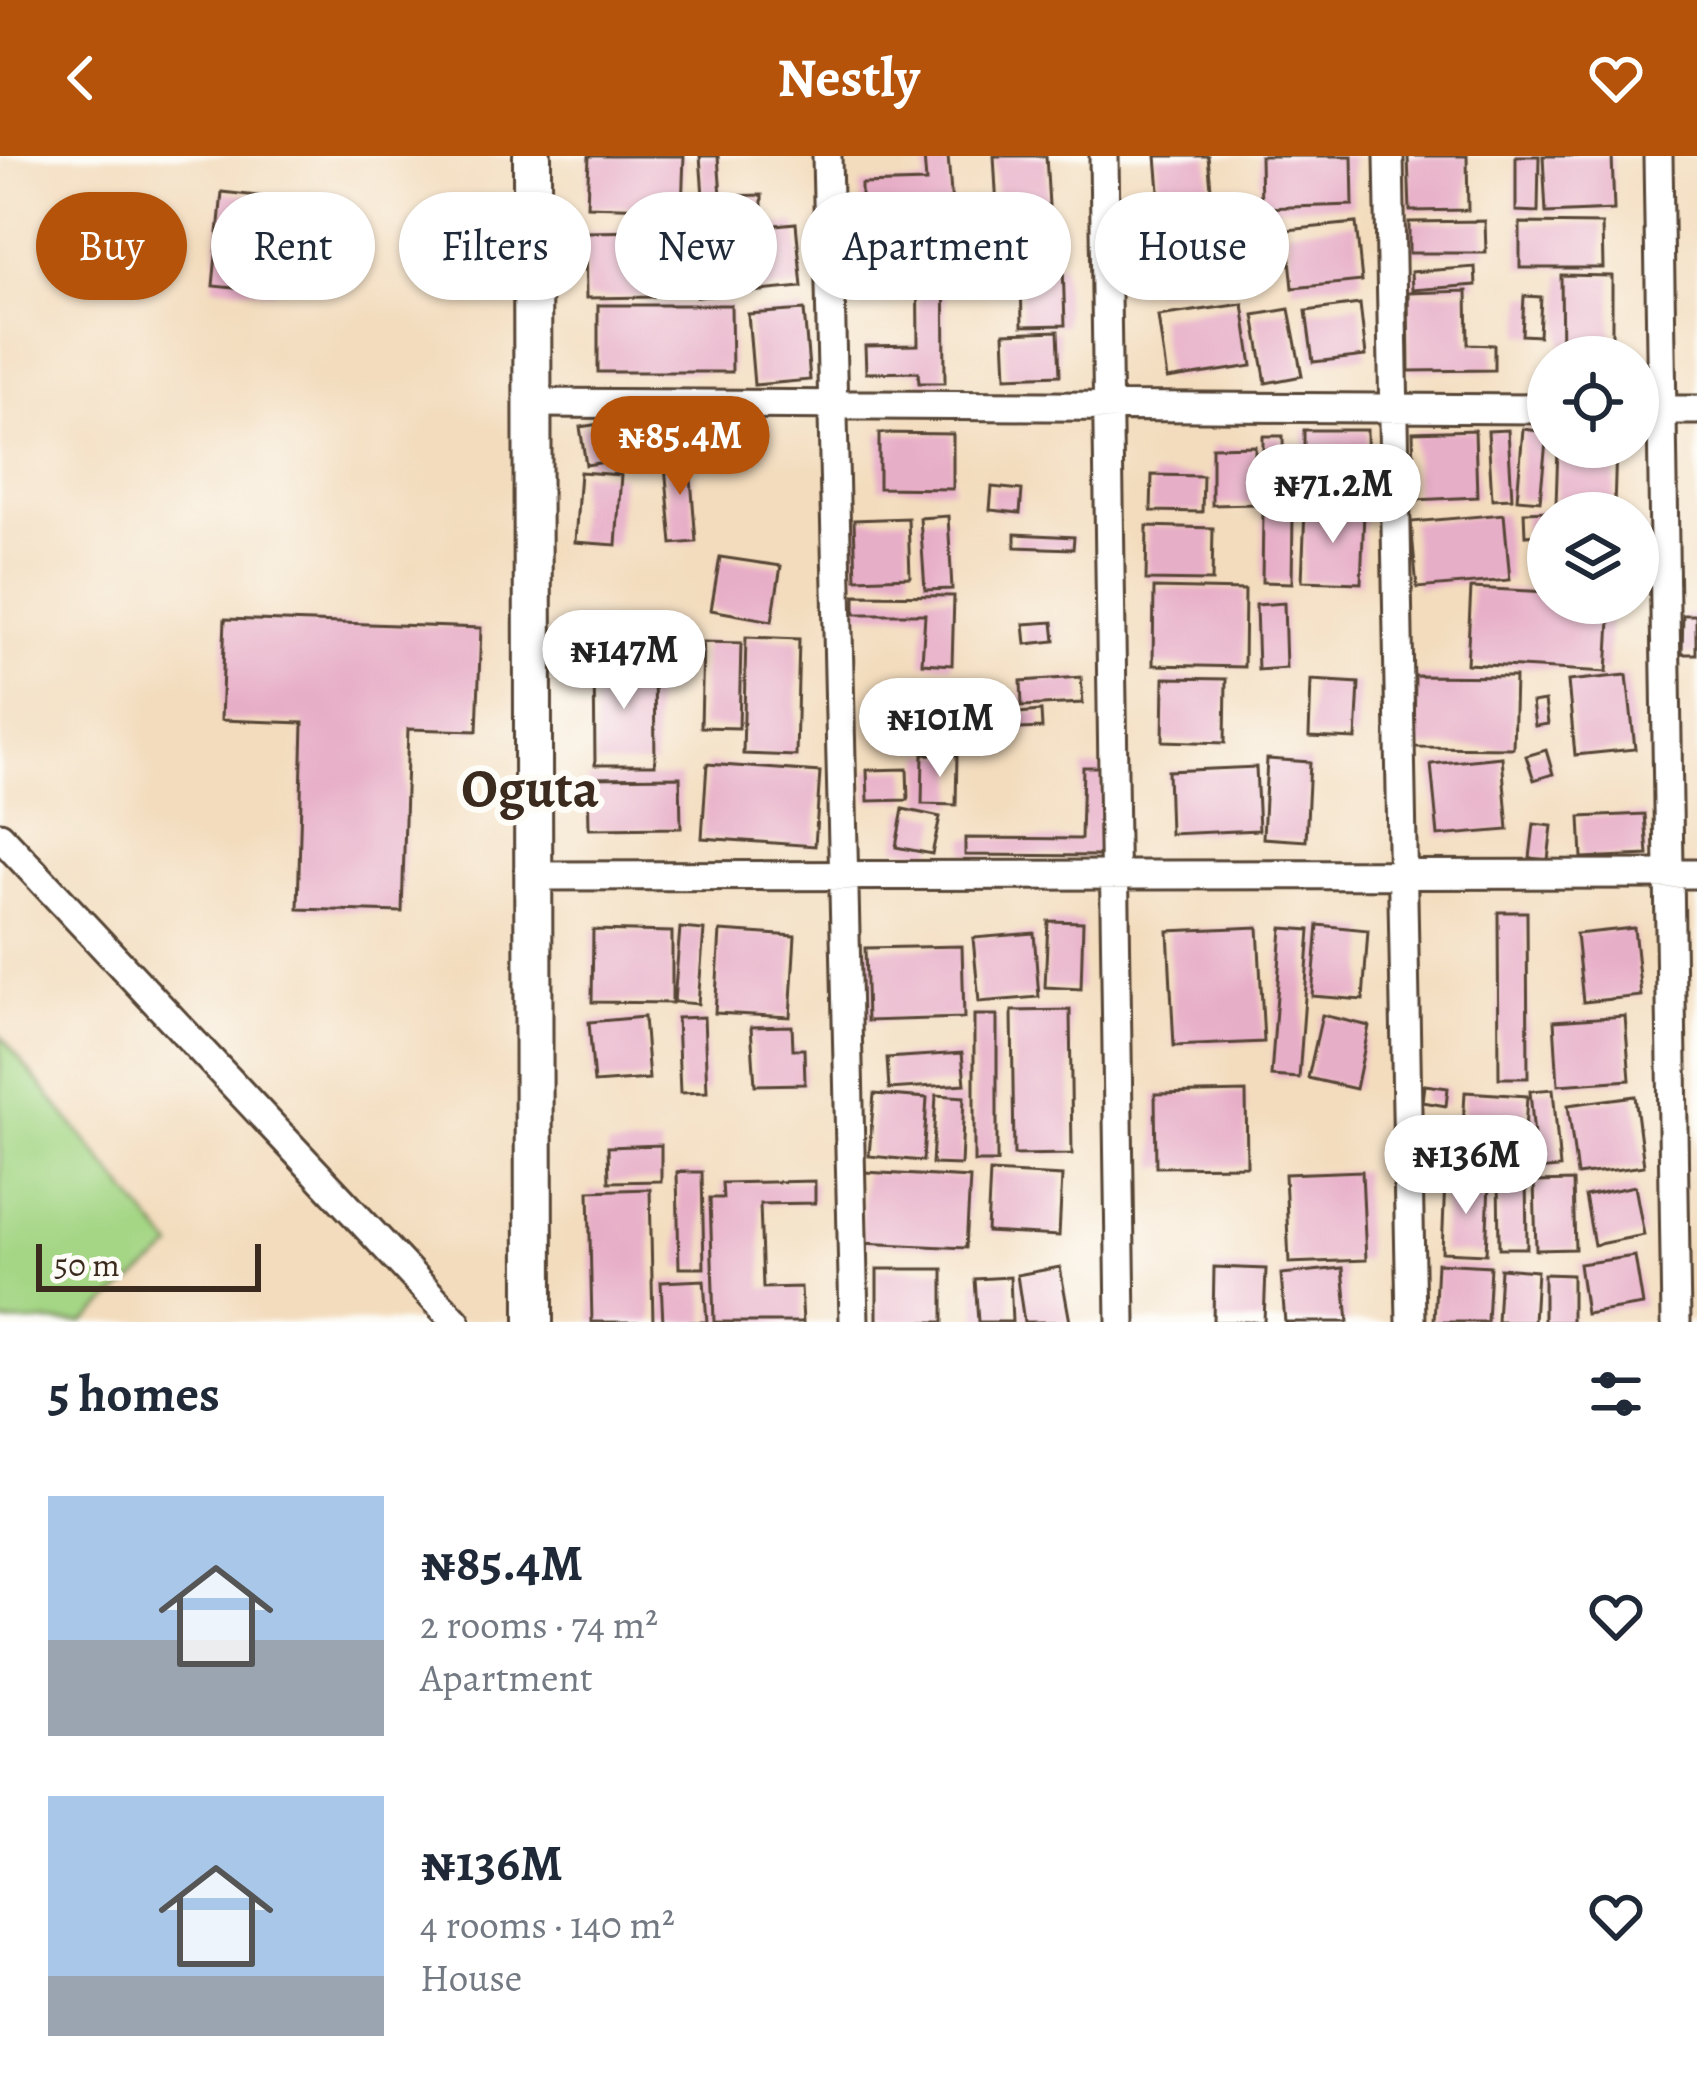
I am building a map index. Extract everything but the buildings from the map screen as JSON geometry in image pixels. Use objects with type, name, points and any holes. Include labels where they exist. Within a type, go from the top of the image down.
[{"type":"street","points":[[532,156],[534,1322]]},
{"type":"street","points":[[827,156],[854,1322]]},
{"type":"street","points":[[1104,156],[1121,1322]]},
{"type":"street","points":[[1390,156],[1411,1322]]},
{"type":"street","points":[[1651,336],[1658,156]]},
{"type":"street","points":[[533,403],[1527,409]]},
{"type":"street","points":[[1659,410],[1697,410]]},
{"type":"street","points":[[1650,468],[1668,874],[1676,1322]]},
{"type":"street","points":[[0,836],[456,1322]]},
{"type":"street","points":[[530,876],[1697,874]]},
{"type":"green space","points":[[0,1035],[173,1248],[84,1322],[0,1322]]},
{"type":"district","name":"Oguta","points":[[530,789]]}]
